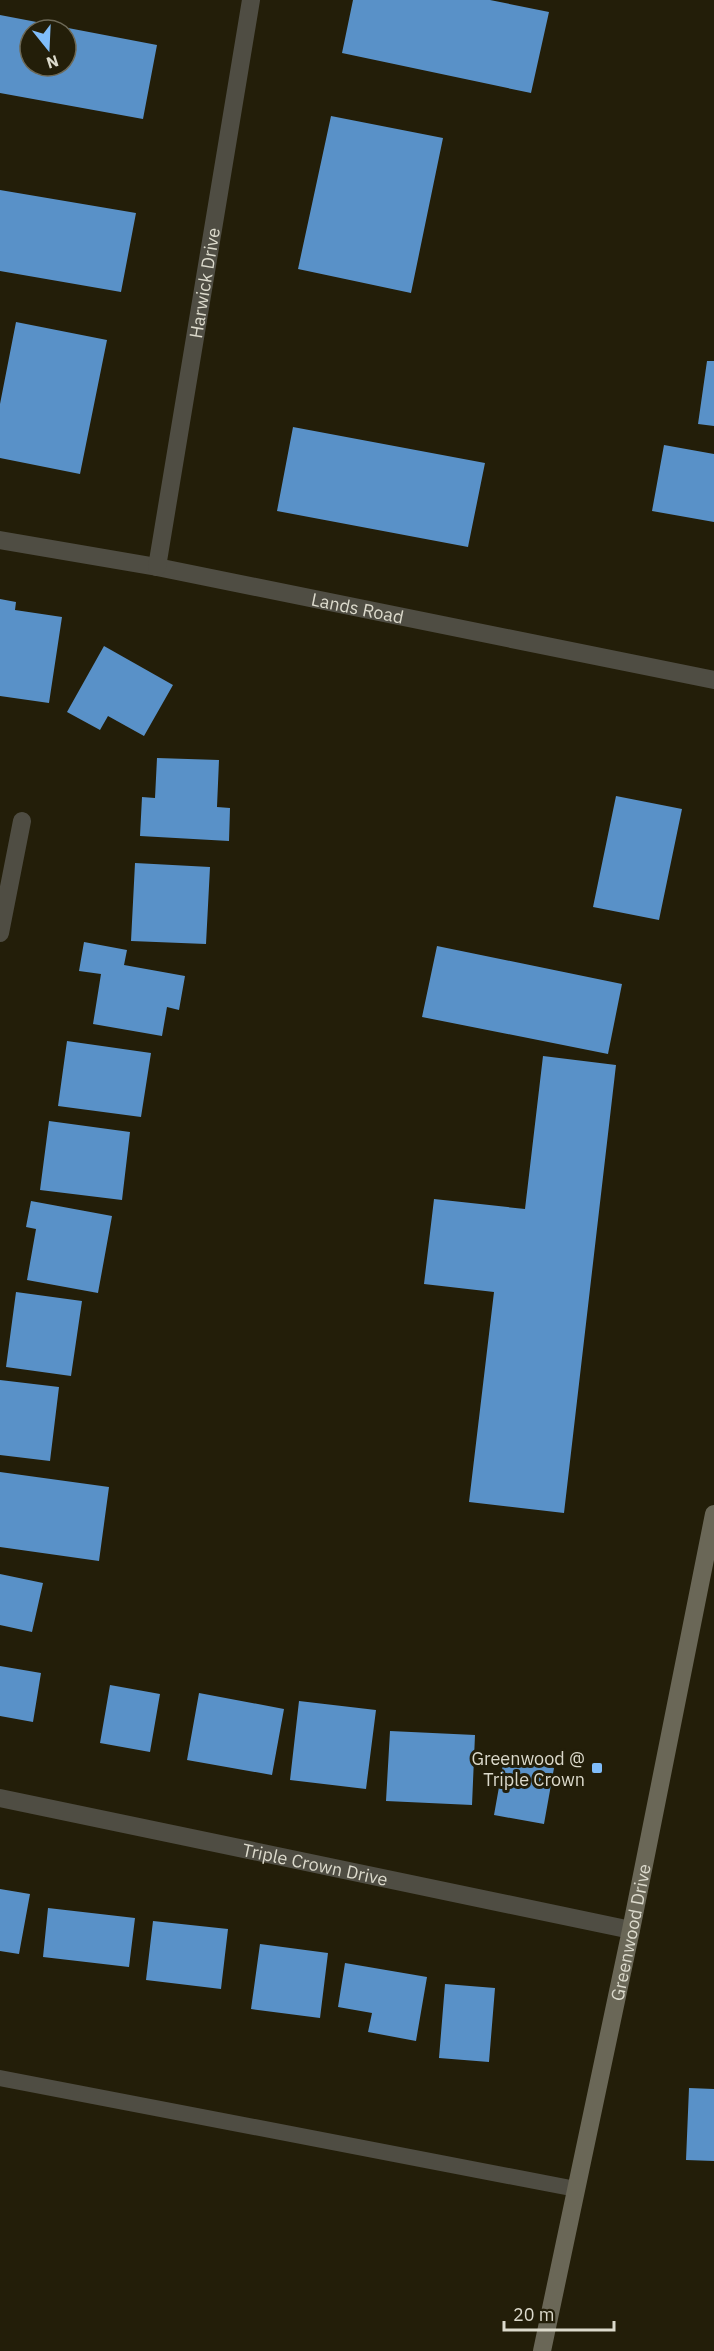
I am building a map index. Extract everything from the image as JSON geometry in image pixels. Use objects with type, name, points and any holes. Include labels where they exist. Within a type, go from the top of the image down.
[{"type":"main road","name":"Greenwood Drive","points":[[542,2351],[631,1930],[714,1514]]},
{"type":"street","name":"Harwick Drive","points":[[157,567],[251,0]]},
{"type":"street","name":"Lands Road","points":[[0,540],[157,567],[714,680]]},
{"type":"street","points":[[0,933],[22,821]]},
{"type":"street","name":"Triple Crown Drive","points":[[0,1798],[631,1930]]},
{"type":"lane","points":[[0,2078],[576,2189]]},
{"type":"building","points":[[353,0],[490,0],[549,12],[531,93],[342,53]]},
{"type":"building","points":[[0,15],[18,18],[18,78],[78,78],[78,30],[157,45],[143,119],[0,93]]},
{"type":"building","points":[[331,116],[443,138],[411,293],[298,269]]},
{"type":"building","points":[[0,190],[136,213],[121,292],[0,271]]},
{"type":"building","points":[[16,322],[107,340],[80,474],[0,458],[0,404]]},
{"type":"building","points":[[707,361],[714,361],[714,426],[698,424]]},
{"type":"building","points":[[293,427],[485,463],[468,547],[277,511]]},
{"type":"building","points":[[664,445],[714,454],[714,522],[652,511]]},
{"type":"building","points":[[0,599],[16,602],[15,610],[62,617],[49,703],[0,696]]},
{"type":"building","points":[[104,646],[173,685],[144,736],[108,716],[100,730],[67,712]]},
{"type":"building","points":[[157,758],[219,760],[217,807],[230,808],[229,841],[140,836],[142,797],[155,798]]},
{"type":"building","points":[[616,796],[682,809],[659,920],[593,907]]},
{"type":"building","points":[[135,863],[210,867],[206,944],[131,941]]},
{"type":"building","points":[[84,942],[127,950],[124,965],[185,976],[179,1010],[167,1007],[162,1036],[93,1024],[101,974],[79,971]]},
{"type":"building","points":[[437,946],[622,984],[608,1054],[422,1017]]},
{"type":"building","points":[[67,1041],[151,1053],[141,1117],[58,1106]]},
{"type":"building","points":[[543,1056],[616,1065],[564,1513],[469,1502],[494,1292],[424,1284],[434,1199],[525,1209]]},
{"type":"building","points":[[49,1121],[130,1132],[122,1200],[40,1190]]},
{"type":"building","points":[[31,1201],[112,1216],[98,1293],[27,1280],[36,1229],[26,1227]]},
{"type":"building","points":[[16,1292],[82,1301],[71,1376],[6,1367]]},
{"type":"building","points":[[0,1380],[59,1387],[50,1461],[0,1455]]},
{"type":"building","points":[[0,1472],[109,1487],[99,1561],[0,1547]]},
{"type":"building","points":[[0,1574],[43,1583],[32,1632],[0,1625]]},
{"type":"building","points":[[0,1666],[41,1673],[33,1722],[0,1716]]},
{"type":"building","points":[[110,1685],[160,1694],[150,1752],[100,1743]]},
{"type":"building","points":[[199,1693],[284,1709],[272,1775],[187,1760]]},
{"type":"building","points":[[299,1701],[376,1710],[366,1789],[290,1780]]},
{"type":"building","points":[[390,1731],[475,1735],[472,1805],[386,1801]]},
{"type":"building","points":[[504,1759],[554,1768],[544,1824],[494,1815]]},
{"type":"building","points":[[0,1889],[30,1894],[19,1954],[0,1951]]},
{"type":"building","points":[[48,1908],[135,1918],[129,1967],[43,1957]]},
{"type":"building","points":[[153,1921],[228,1929],[221,1989],[146,1980]]},
{"type":"building","points":[[260,1944],[328,1953],[320,2018],[251,2009]]},
{"type":"building","points":[[345,1963],[427,1977],[416,2041],[368,2032],[372,2013],[338,2007]]},
{"type":"building","points":[[445,1984],[495,1988],[489,2062],[439,2058]]},
{"type":"building","points":[[689,2088],[714,2089],[714,2161],[686,2160]]},
{"type":"place","name":"Greenwood @ Triple Crown","points":[[597,1768]]}]
